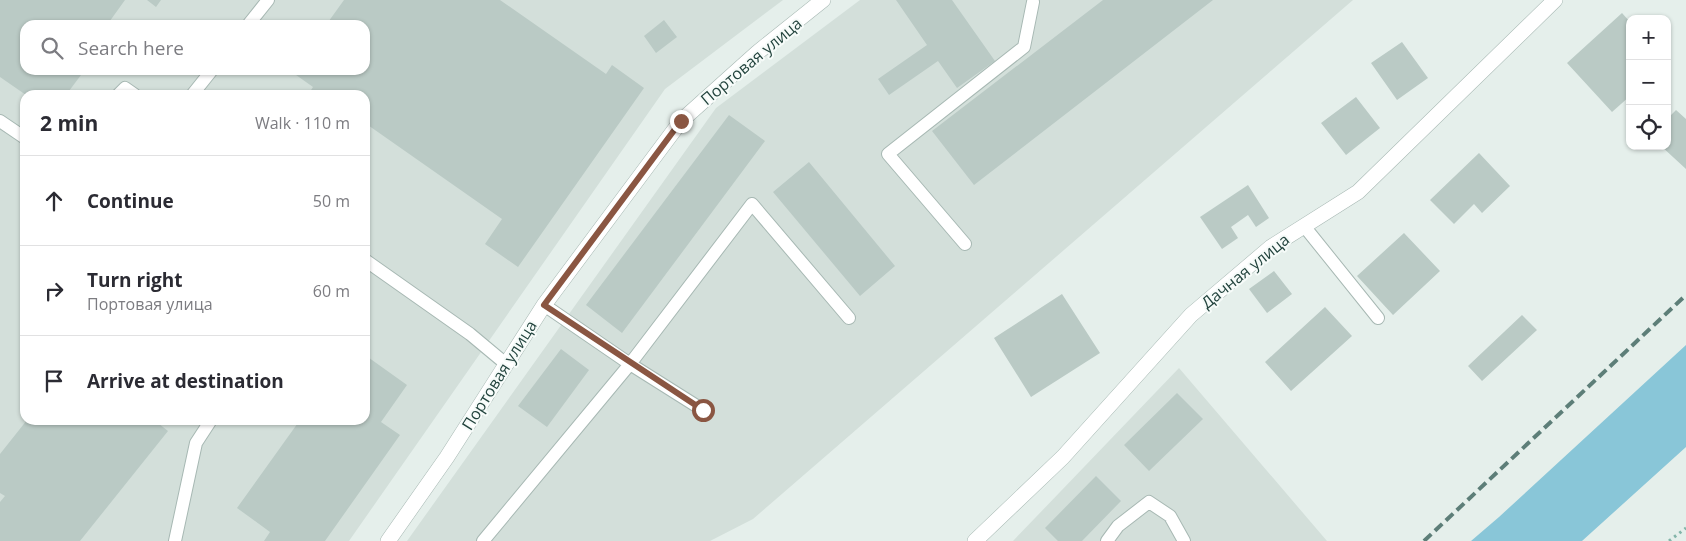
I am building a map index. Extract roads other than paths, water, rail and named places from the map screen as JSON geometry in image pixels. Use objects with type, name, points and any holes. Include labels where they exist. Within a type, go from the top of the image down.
[{"type":"street","name":"Портовая улица","points":[[388,541],[447,457],[544,305],[681,121],[758,52],[823,0]]},
{"type":"street","name":"Дачная улица","points":[[975,541],[1063,457],[1191,315],[1271,247],[1358,192],[1555,0]]},
{"type":"lane","points":[[252,20],[268,0]]},
{"type":"lane","points":[[965,244],[888,154],[1024,47],[1033,1]]},
{"type":"lane","points":[[196,90],[208,75]]},
{"type":"lane","points":[[0,121],[20,135]]},
{"type":"lane","points":[[483,541],[630,364],[752,204],[849,318]]},
{"type":"lane","points":[[1304,226],[1378,318]]},
{"type":"lane","points":[[370,264],[470,334],[506,364]]},
{"type":"lane","points":[[544,305],[630,364],[703,410]]},
{"type":"lane","points":[[175,541],[196,443],[208,425]]},
{"type":"lane","points":[[1107,541],[1118,526],[1150,502],[1170,516],[1184,541]]},
{"type":"water","points":[[1686,345],[1686,447],[1582,541],[1471,541],[1499,517]]},
{"type":"railway","points":[[1424,541],[1686,295]]}]
